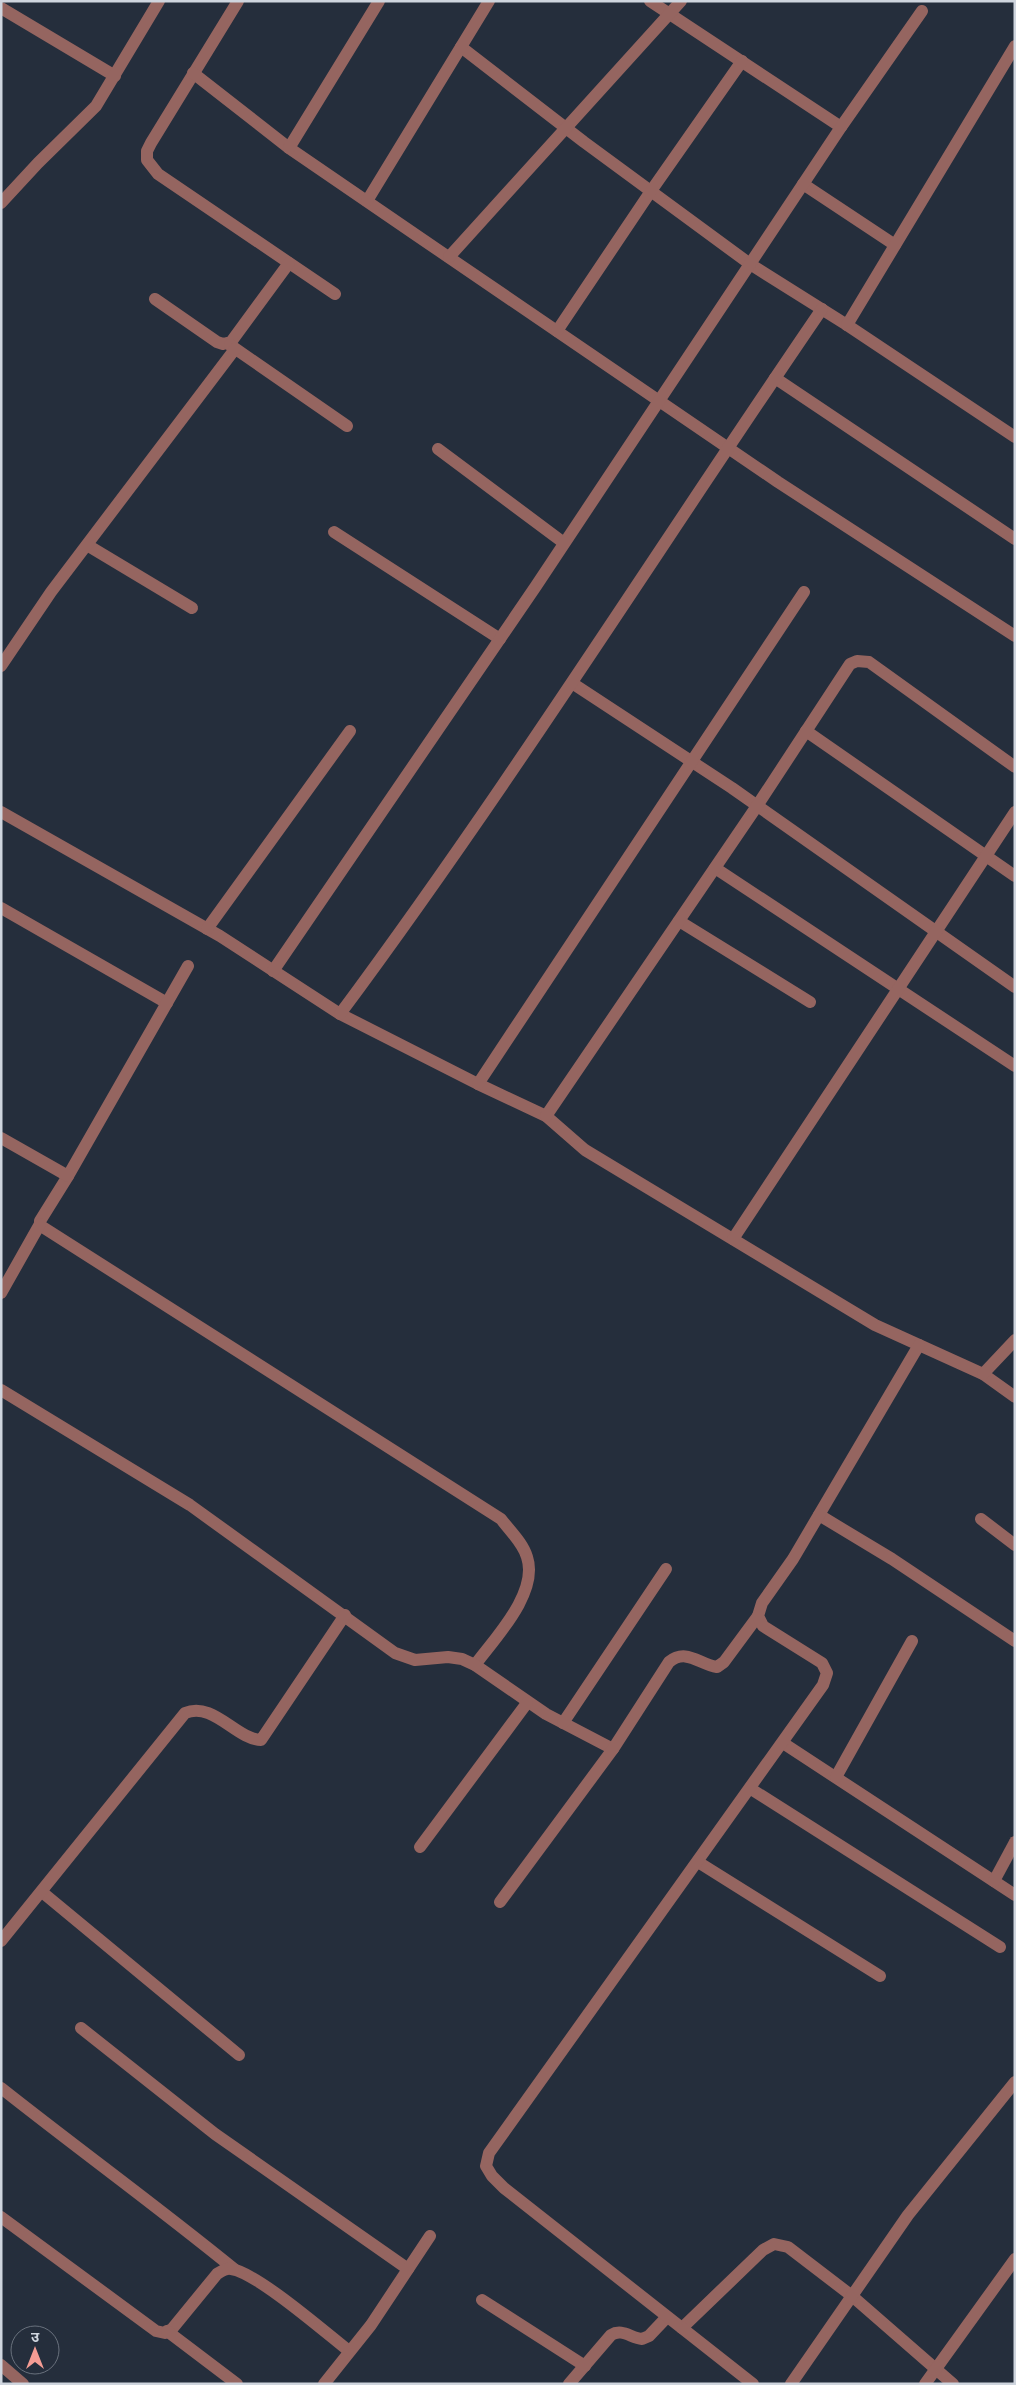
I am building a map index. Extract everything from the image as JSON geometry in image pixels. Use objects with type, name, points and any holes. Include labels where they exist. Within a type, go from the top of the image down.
[{"type":"street","points":[[1,203],[38,163],[87,116],[115,76],[159,1]]},
{"type":"street","points":[[238,1],[147,151],[148,164],[158,174],[335,294]]},
{"type":"street","points":[[289,148],[379,1]]},
{"type":"street","points":[[367,201],[489,1]]},
{"type":"street","points":[[650,1],[841,127]]},
{"type":"street","points":[[449,257],[681,1]]},
{"type":"street","points":[[1,8],[115,76]]},
{"type":"street","points":[[273,970],[500,639],[802,184],[922,11]]},
{"type":"street","points":[[847,325],[1015,46]]},
{"type":"street","points":[[461,47],[650,191],[750,264],[847,325],[1015,437]]},
{"type":"street","points":[[557,331],[650,191],[742,61]]},
{"type":"street","points":[[193,73],[289,148],[727,447],[1015,636]]},
{"type":"street","points":[[802,184],[895,245]]},
{"type":"street","points":[[1,666],[51,592],[231,346],[231,342],[289,263]]},
{"type":"street","points":[[156,299],[217,342],[231,346],[347,426]]},
{"type":"street","points":[[340,1014],[416,911],[572,683],[727,447],[822,309]]},
{"type":"street","points":[[775,378],[1015,539]]},
{"type":"street","points":[[438,449],[564,543]]},
{"type":"street","points":[[334,532],[500,639]]},
{"type":"street","points":[[87,545],[192,608]]},
{"type":"street","points":[[478,1084],[804,592]]},
{"type":"street","points":[[546,1116],[757,806],[850,664],[857,661],[869,662],[1015,767]]},
{"type":"street","points":[[572,683],[757,806],[1015,987]]},
{"type":"street","points":[[207,929],[350,731]]},
{"type":"street","points":[[806,731],[985,858],[1015,876]]},
{"type":"street","points":[[1,812],[207,929],[340,1014],[546,1116],[586,1150],[875,1325],[983,1374],[1015,1397]]},
{"type":"street","points":[[733,1239],[1015,812]]},
{"type":"street","points":[[715,868],[1015,1066]]},
{"type":"street","points":[[1,908],[167,1003]]},
{"type":"street","points":[[679,921],[810,1002]]},
{"type":"street","points":[[1,1293],[188,966]]},
{"type":"street","points":[[1,1138],[68,1176]]},
{"type":"street","points":[[40,1224],[42,1228],[350,1421],[501,1519],[528,1558],[530,1581],[524,1597],[475,1665]]},
{"type":"street","points":[[983,1374],[1015,1340]]},
{"type":"street","points":[[500,1902],[613,1749],[669,1662],[676,1656],[686,1654],[707,1665],[717,1667],[724,1662],[758,1616],[762,1602],[793,1559],[918,1345]]},
{"type":"street","points":[[1,1390],[190,1505],[395,1653],[415,1660],[448,1657],[462,1659],[475,1665],[527,1703],[613,1749]]},
{"type":"street","points":[[819,1515],[892,1558],[1015,1641]]},
{"type":"street","points":[[981,1519],[1015,1545]]},
{"type":"street","points":[[563,1723],[666,1569]]},
{"type":"street","points":[[1,1941],[185,1713],[202,1712],[226,1722],[251,1738],[261,1740],[345,1616]]},
{"type":"street","points":[[752,2384],[504,2188],[492,2176],[486,2166],[489,2153],[751,1789],[823,1685],[827,1673],[822,1662],[763,1626],[758,1616]]},
{"type":"street","points":[[836,1777],[912,1641]]},
{"type":"street","points":[[420,1847],[527,1703]]},
{"type":"street","points":[[783,1743],[1015,1895]]},
{"type":"street","points":[[751,1789],[1000,1947]]},
{"type":"street","points":[[994,1881],[1015,1842]]},
{"type":"street","points":[[698,1862],[880,1976]]},
{"type":"street","points":[[42,1892],[240,2055]]},
{"type":"street","points":[[81,2028],[215,2134],[408,2269]]},
{"type":"street","points":[[791,2384],[908,2216],[1015,2082]]},
{"type":"street","points":[[1,2088],[100,2166],[163,2211],[234,2269],[259,2281],[350,2351]]},
{"type":"street","points":[[1,2217],[146,2324],[156,2330],[167,2332],[237,2384]]},
{"type":"street","points":[[324,2384],[371,2325],[430,2236]]},
{"type":"street","points":[[682,2328],[763,2250],[774,2244],[788,2246],[852,2296],[953,2384]]},
{"type":"street","points":[[925,2384],[1015,2259]]},
{"type":"street","points":[[167,2332],[175,2327],[217,2274],[227,2269],[234,2269]]},
{"type":"street","points":[[482,2300],[585,2366]]},
{"type":"street","points":[[569,2384],[616,2332],[642,2339],[649,2336],[667,2317]]},
{"type":"street","points":[[1,2365],[22,2384]]}]
